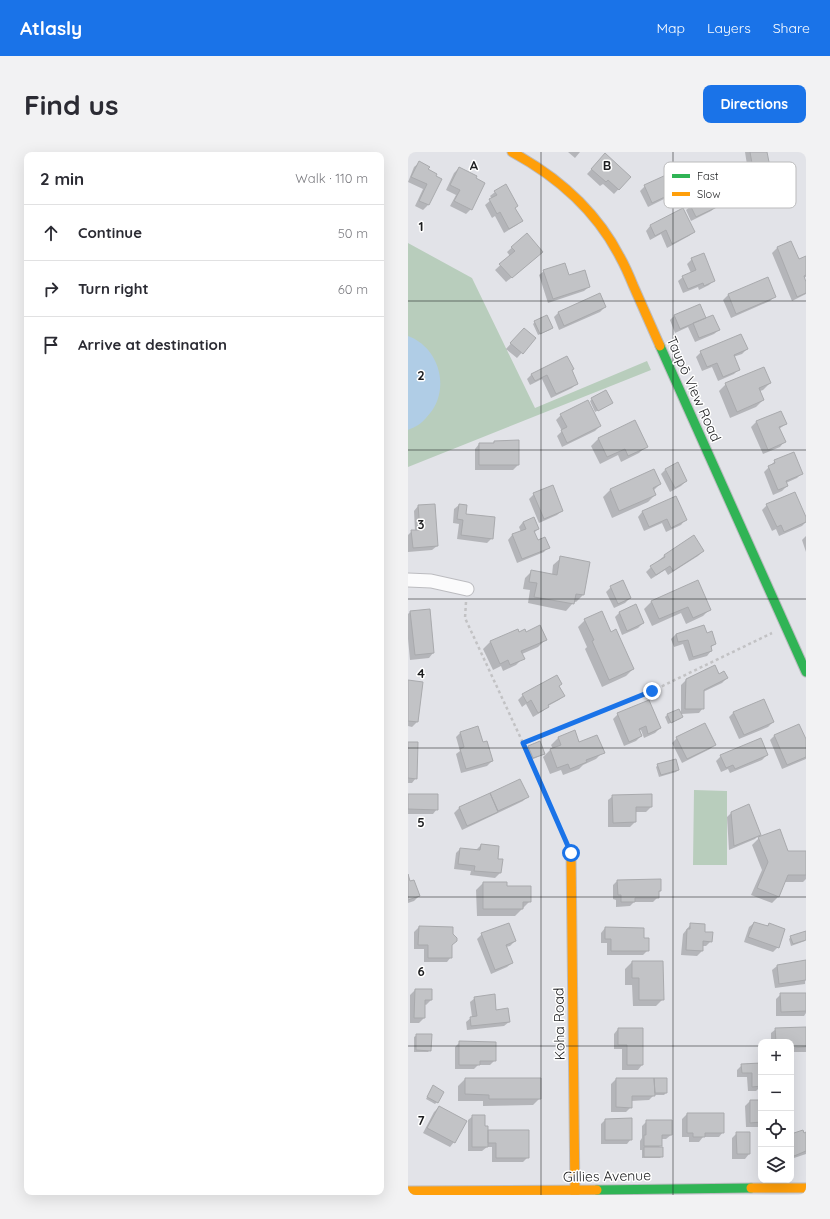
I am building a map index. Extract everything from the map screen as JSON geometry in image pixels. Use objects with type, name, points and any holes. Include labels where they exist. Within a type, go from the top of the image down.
[{"type":"street","name":"Taupō View Road","points":[[512,152],[550,175],[575,197],[598,222],[620,256],[806,672]]},
{"type":"street","points":[[408,580],[431,581],[467,589]]},
{"type":"street","name":"Koha Road","points":[[571,853],[575,1193]]},
{"type":"street","name":"Gillies Avenue","points":[[408,1192],[575,1193],[806,1188]]},
{"type":"path","points":[[467,589],[465,618],[523,743],[571,853]]},
{"type":"path","points":[[523,743],[652,691],[785,627]]},
{"type":"green space","points":[[408,243],[472,278],[535,408],[647,361],[651,370],[408,467]]},
{"type":"green space","points":[[694,790],[727,791],[727,865],[693,865]]},
{"type":"water","points":[[408,336],[419,342],[428,350],[435,361],[439,372],[440,384],[439,396],[434,408],[422,422],[408,430]]},
{"type":"building","points":[[750,152],[767,152],[769,162],[752,162]]},
{"type":"building","points":[[605,153],[631,177],[619,190],[608,180],[606,182],[591,169]]},
{"type":"building","points":[[419,161],[430,167],[428,169],[442,179],[429,205],[419,201],[427,184],[411,177]]},
{"type":"building","points":[[459,167],[477,176],[476,178],[485,183],[472,210],[454,201],[460,190],[450,185]]},
{"type":"building","points":[[664,176],[664,197],[652,203],[644,185]]},
{"type":"building","points":[[506,184],[518,206],[515,208],[523,221],[509,229],[500,212],[497,214],[489,199],[497,195],[494,191]]},
{"type":"building","points":[[683,208],[695,232],[672,244],[666,230],[655,236],[650,225]]},
{"type":"building","points":[[692,208],[715,208],[696,217]]},
{"type":"building","points":[[527,233],[543,252],[512,278],[499,264],[515,251],[511,247]]},
{"type":"building","points":[[791,241],[799,259],[806,256],[806,275],[804,276],[806,282],[806,293],[797,297],[777,247]]},
{"type":"building","points":[[704,253],[715,281],[704,286],[703,283],[688,289],[682,276],[696,270],[691,258]]},
{"type":"building","points":[[565,263],[569,275],[585,270],[590,287],[553,299],[543,270]]},
{"type":"building","points":[[768,277],[776,297],[736,314],[728,294]]},
{"type":"building","points":[[600,293],[606,307],[564,326],[558,312]]},
{"type":"building","points":[[700,304],[706,318],[680,329],[674,315]]},
{"type":"building","points":[[547,315],[553,328],[540,334],[534,321]]},
{"type":"building","points":[[713,315],[720,330],[699,338],[693,323]]},
{"type":"building","points":[[524,328],[536,338],[523,354],[510,343]]},
{"type":"building","points":[[741,334],[748,349],[734,355],[740,370],[723,377],[717,363],[707,367],[700,351]]},
{"type":"building","points":[[567,356],[574,369],[572,370],[578,384],[556,394],[547,375],[535,381],[531,374]]},
{"type":"building","points":[[764,367],[771,383],[759,388],[764,400],[737,412],[725,383]]},
{"type":"building","points":[[606,390],[613,403],[598,411],[591,398]]},
{"type":"building","points":[[588,400],[601,426],[567,443],[561,430],[567,427],[560,414]]},
{"type":"building","points":[[781,411],[787,424],[779,427],[786,442],[768,450],[756,421]]},
{"type":"building","points":[[635,420],[648,447],[628,456],[625,449],[607,457],[598,438]]},
{"type":"building","points":[[519,440],[519,465],[479,465],[479,443]]},
{"type":"building","points":[[794,452],[803,474],[786,481],[788,486],[778,490],[768,466],[775,463],[774,460]]},
{"type":"building","points":[[678,462],[687,481],[675,488],[665,469]]},
{"type":"building","points":[[654,469],[661,484],[653,488],[656,495],[619,511],[610,489]]},
{"type":"building","points":[[553,485],[563,511],[544,519],[533,493]]},
{"type":"building","points":[[795,492],[806,517],[806,522],[784,532],[781,525],[777,527],[766,504]]},
{"type":"building","points":[[676,496],[687,520],[671,528],[667,519],[649,527],[642,511]]},
{"type":"building","points":[[435,504],[438,546],[413,548],[411,530],[420,530],[418,505]]},
{"type":"building","points":[[459,504],[467,505],[466,514],[495,517],[493,539],[461,535],[463,520],[457,519]]},
{"type":"building","points":[[534,517],[539,529],[534,531],[538,540],[545,537],[550,548],[522,559],[512,534],[526,529],[523,522]]},
{"type":"building","points":[[694,535],[704,551],[673,571],[670,566],[656,575],[650,566],[665,557],[664,555]]},
{"type":"building","points":[[560,556],[590,562],[584,595],[576,594],[574,604],[534,597],[537,583],[529,582],[531,570],[557,575]]},
{"type":"building","points":[[623,580],[631,598],[618,604],[610,586]]},
{"type":"building","points":[[698,580],[711,610],[693,618],[688,607],[659,619],[651,601]]},
{"type":"building","points":[[636,604],[644,623],[627,631],[619,612]]},
{"type":"building","points":[[430,609],[434,653],[415,655],[410,611]]},
{"type":"building","points":[[602,611],[611,632],[616,629],[634,669],[609,680],[592,641],[594,640],[584,619]]},
{"type":"building","points":[[540,625],[547,640],[521,651],[525,659],[510,665],[508,660],[500,664],[490,641],[518,629],[519,632],[525,629],[526,632]]},
{"type":"building","points":[[704,625],[707,633],[712,631],[716,644],[711,646],[712,651],[693,657],[688,640],[678,642],[676,634]]},
{"type":"building","points":[[715,665],[719,674],[724,671],[728,678],[704,690],[704,709],[685,709],[686,679]]},
{"type":"building","points":[[557,675],[562,684],[559,686],[565,696],[548,705],[549,707],[538,713],[531,700],[527,703],[522,694]]},
{"type":"building","points":[[408,680],[423,682],[418,722],[408,721]]},
{"type":"building","points":[[764,699],[774,722],[744,735],[733,712]]},
{"type":"building","points":[[649,700],[661,728],[648,734],[646,726],[639,729],[642,736],[629,742],[617,713]]},
{"type":"building","points":[[679,709],[683,717],[671,723],[667,714]]},
{"type":"building","points":[[705,723],[716,745],[687,759],[676,737]]},
{"type":"building","points":[[799,724],[806,739],[806,757],[787,765],[774,735]]},
{"type":"building","points":[[478,726],[483,742],[487,741],[493,761],[466,769],[460,749],[464,747],[460,732]]},
{"type":"building","points":[[575,730],[579,742],[597,735],[605,753],[586,760],[587,762],[570,769],[568,764],[557,768],[550,749],[561,745],[558,737]]},
{"type":"building","points":[[761,738],[768,755],[735,769],[733,765],[726,768],[720,755]]},
{"type":"building","points":[[540,741],[545,754],[533,758],[528,746]]},
{"type":"building","points":[[408,742],[418,742],[417,779],[408,778]]},
{"type":"building","points":[[676,759],[679,770],[661,775],[657,764]]},
{"type":"building","points":[[520,779],[529,797],[498,811],[490,793]]},
{"type":"building","points":[[490,793],[498,812],[467,826],[459,807]]},
{"type":"building","points":[[408,794],[438,794],[438,810],[408,809]]},
{"type":"building","points":[[652,794],[652,807],[636,807],[636,822],[613,823],[612,795]]},
{"type":"building","points":[[749,804],[761,835],[734,846],[731,812]]},
{"type":"building","points":[[780,829],[788,851],[806,851],[806,875],[788,875],[779,897],[757,888],[768,862],[758,837]]},
{"type":"building","points":[[481,844],[499,846],[498,859],[503,859],[501,873],[474,871],[475,866],[458,864],[460,848],[480,850]]},
{"type":"building","points":[[408,874],[410,881],[414,880],[420,896],[408,900]]},
{"type":"building","points":[[661,879],[661,891],[659,891],[659,898],[635,898],[635,902],[621,902],[621,895],[618,895],[617,880]]},
{"type":"building","points":[[483,882],[507,882],[507,886],[531,886],[531,902],[523,902],[523,909],[483,909]]},
{"type":"building","points":[[754,922],[768,926],[769,923],[785,929],[779,948],[748,937]]},
{"type":"building","points":[[509,923],[516,941],[506,945],[513,963],[495,970],[481,933]]},
{"type":"building","points":[[690,923],[705,924],[705,932],[713,932],[712,942],[703,941],[703,951],[686,950],[687,929],[690,929]]},
{"type":"building","points":[[419,926],[453,927],[453,934],[457,938],[457,941],[452,945],[452,958],[428,958],[428,945],[418,945]]},
{"type":"building","points":[[605,927],[644,928],[644,938],[649,938],[649,951],[611,951],[611,939],[605,939]]},
{"type":"building","points":[[806,931],[806,940],[793,944],[790,936]]},
{"type":"building","points":[[806,960],[806,980],[779,984],[777,965]]},
{"type":"building","points":[[632,961],[663,961],[664,1000],[639,1000],[639,978],[632,978]]},
{"type":"building","points":[[415,989],[432,989],[432,1000],[425,1000],[425,1018],[414,1018]]},
{"type":"building","points":[[780,993],[806,993],[806,1011],[781,1012]]},
{"type":"building","points":[[495,994],[496,1010],[508,1008],[510,1022],[471,1026],[470,1017],[477,1016],[474,997]]},
{"type":"building","points":[[806,1027],[806,1047],[794,1048],[794,1039],[776,1039],[775,1028]]},
{"type":"building","points":[[618,1028],[643,1028],[643,1065],[627,1065],[627,1045],[618,1045]]},
{"type":"building","points":[[416,1034],[432,1034],[431,1051],[416,1050]]},
{"type":"building","points":[[459,1041],[496,1042],[496,1061],[480,1061],[480,1065],[459,1065]]},
{"type":"building","points":[[758,1063],[758,1086],[752,1087],[752,1073],[742,1073],[741,1064]]},
{"type":"building","points":[[465,1078],[541,1078],[541,1099],[489,1099],[489,1095],[465,1094]]},
{"type":"building","points":[[616,1078],[654,1078],[655,1096],[632,1096],[632,1108],[616,1107]]},
{"type":"building","points":[[654,1078],[667,1078],[667,1093],[655,1093]]},
{"type":"building","points":[[433,1085],[444,1092],[438,1103],[427,1097]]},
{"type":"building","points":[[750,1100],[758,1100],[758,1122],[750,1123]]},
{"type":"building","points":[[439,1106],[467,1121],[455,1143],[427,1128]]},
{"type":"building","points":[[687,1113],[724,1113],[724,1133],[705,1133],[705,1137],[693,1137],[693,1133],[687,1133]]},
{"type":"building","points":[[472,1115],[485,1115],[485,1126],[488,1126],[488,1147],[472,1147]]},
{"type":"building","points":[[632,1118],[632,1140],[605,1140],[605,1119]]},
{"type":"building","points":[[646,1120],[672,1120],[672,1135],[662,1135],[662,1146],[644,1146]]},
{"type":"building","points":[[488,1130],[529,1130],[529,1158],[496,1158],[496,1143],[488,1143]]},
{"type":"building","points":[[803,1130],[804,1133],[806,1132],[806,1151],[794,1156],[794,1147],[794,1133]]},
{"type":"building","points":[[736,1132],[750,1132],[750,1154],[737,1154]]},
{"type":"building","points":[[644,1147],[663,1147],[663,1157],[644,1157]]},
{"type":"traffic: fast","points":[[660,346],[806,672]]},
{"type":"traffic: fast","points":[[597,1190],[751,1188]]},
{"type":"traffic: slow","points":[[512,152],[545,172],[560,184],[574,196],[599,224],[624,264],[660,346]]},
{"type":"traffic: slow","points":[[571,853],[575,1195]]},
{"type":"traffic: slow","points":[[751,1188],[806,1188]]},
{"type":"traffic: slow","points":[[408,1191],[597,1190]]},
{"type":"route","points":[[571,853],[523,743],[652,691]]}]
